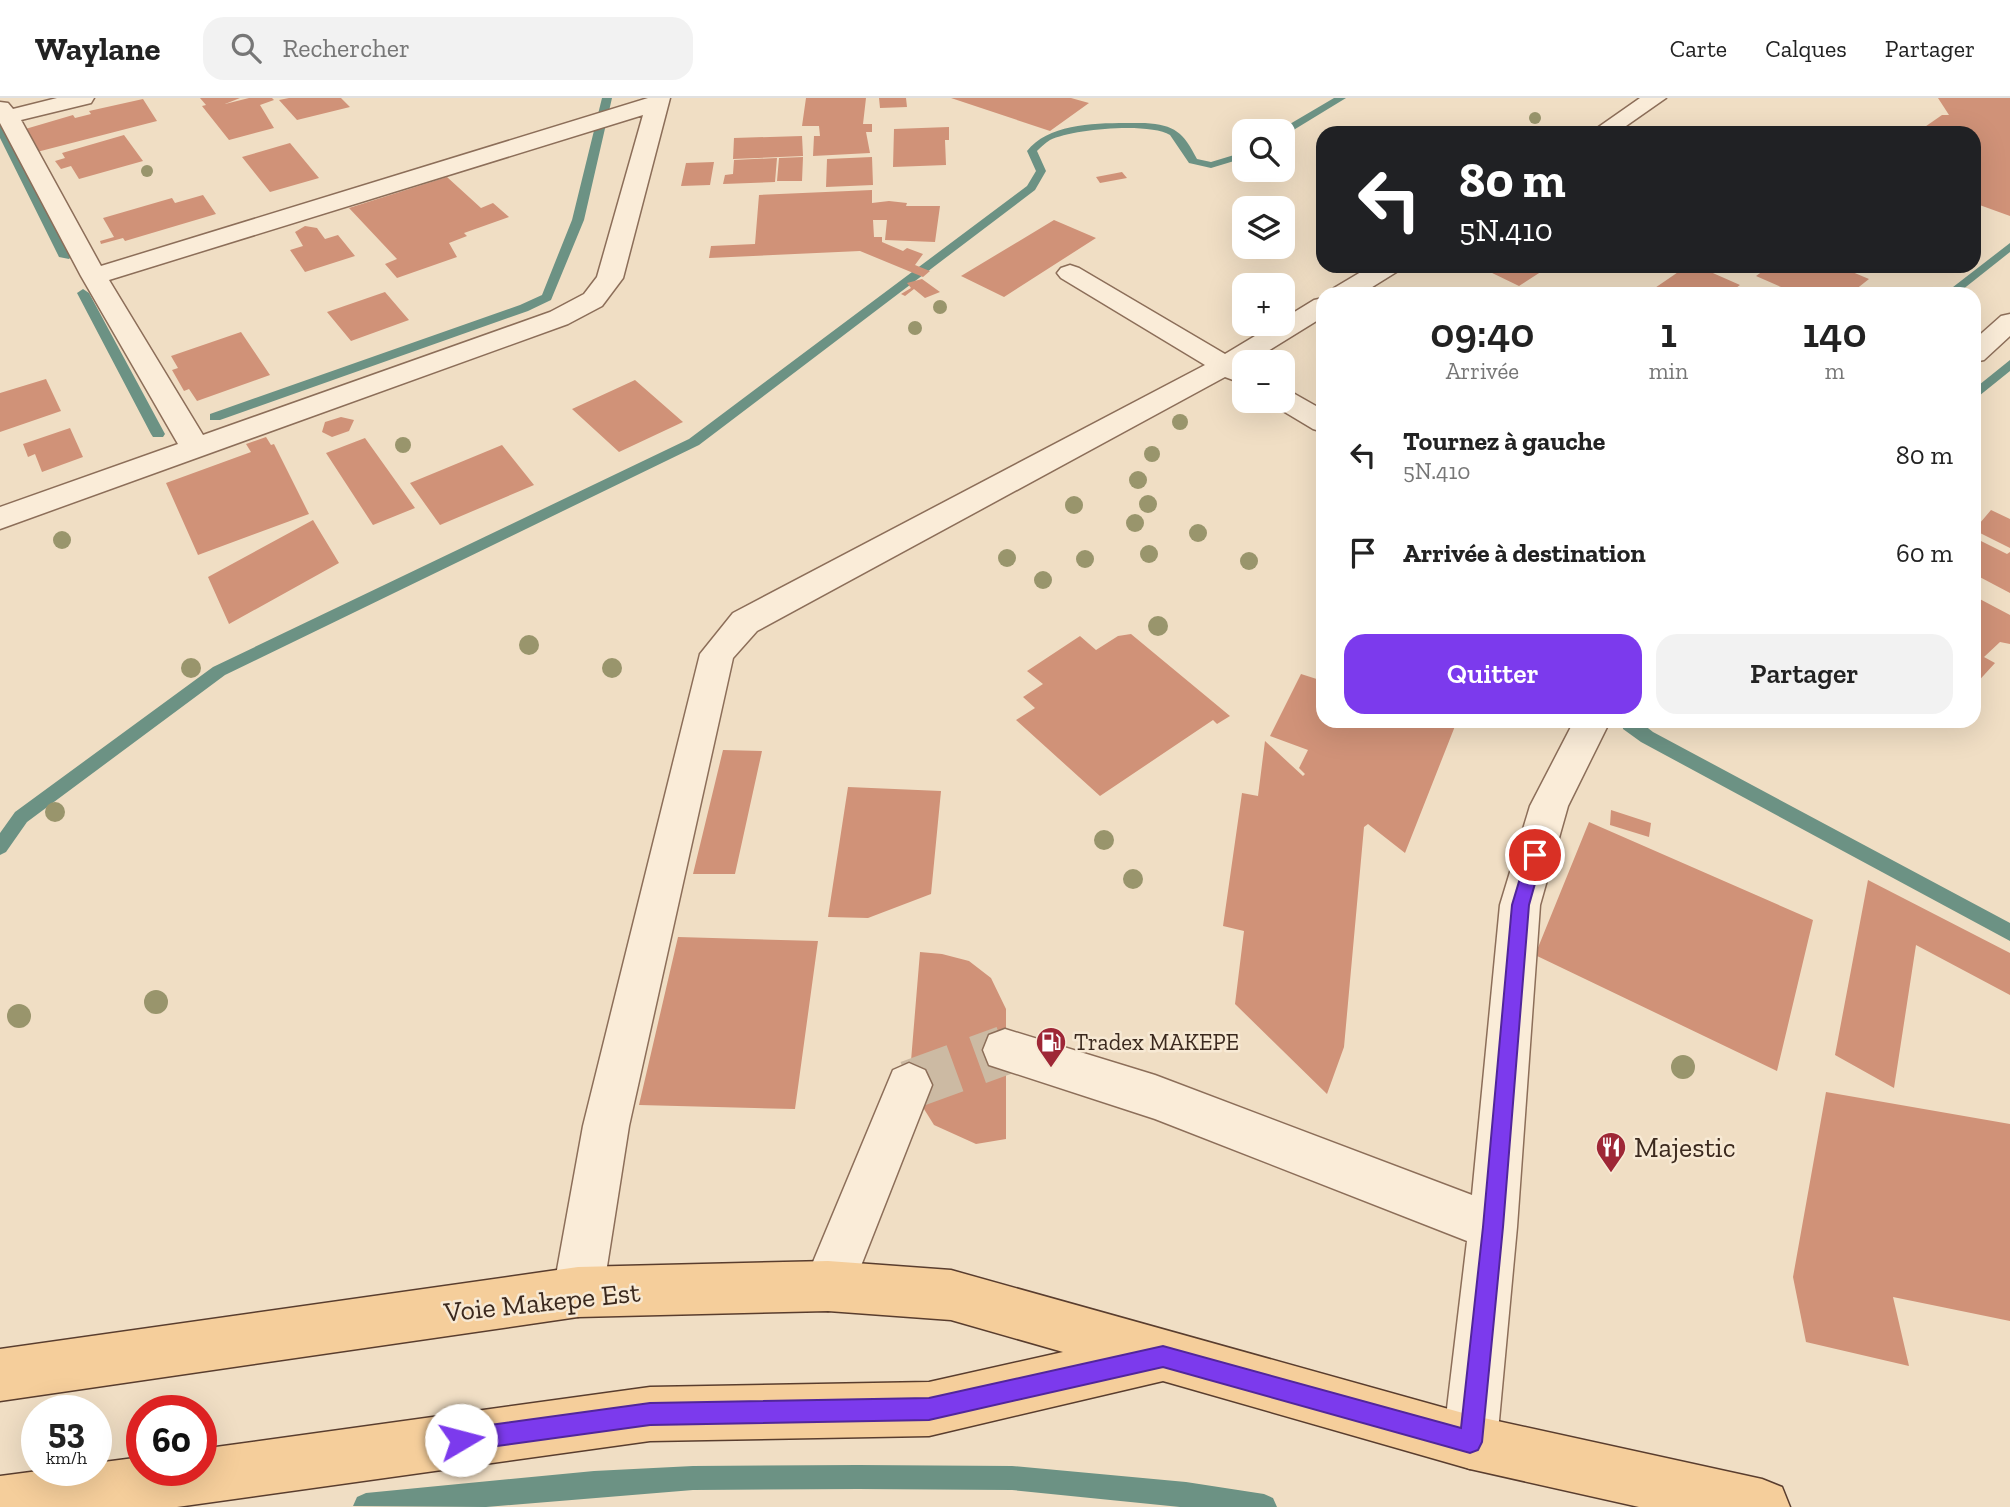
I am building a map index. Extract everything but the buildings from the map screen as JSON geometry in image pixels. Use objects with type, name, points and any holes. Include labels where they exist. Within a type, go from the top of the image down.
[{"type":"main road","name":"Voie Makepe Est","points":[[0,1375],[578,1292],[828,1286],[951,1295],[1470,1442],[1762,1507]]},
{"type":"main road","name":"Voie Makepe Est","points":[[0,1504],[650,1414],[929,1409],[1163,1356]]},
{"type":"street","points":[[83,98],[4,112],[94,276],[195,447]]},
{"type":"street","points":[[1612,126],[1655,98]]},
{"type":"street","points":[[94,276],[658,101]]},
{"type":"street","points":[[0,518],[559,318],[593,300],[610,278],[658,101]]},
{"type":"street","points":[[1070,273],[1232,369]]},
{"type":"street","points":[[1354,287],[1378,273]]},
{"type":"street","points":[[1263,350],[1316,311]]},
{"type":"street","points":[[1981,349],[2010,322]]},
{"type":"street","points":[[578,1292],[606,1126],[717,654],[745,622],[1232,373]]},
{"type":"street","points":[[1295,406],[1316,419]]},
{"type":"street","points":[[1470,1442],[1493,1227],[1520,905],[1549,806],[1588,728]]},
{"type":"street","points":[[1005,1050],[1155,1097],[1493,1227]]},
{"type":"street","points":[[828,1286],[909,1085]]},
{"type":"waterway","points":[[215,417],[524,308],[547,297],[578,220],[607,98]]},
{"type":"waterway","points":[[1295,125],[1341,98]]},
{"type":"waterway","points":[[0,847],[21,817],[219,671],[694,442],[1031,188],[1041,171],[1032,151],[1044,139],[1087,129],[1160,127],[1174,133],[1193,161],[1211,165],[1232,159]]},
{"type":"waterway","points":[[0,128],[65,257]]},
{"type":"waterway","points":[[1981,269],[2010,246]]},
{"type":"waterway","points":[[1959,287],[1976,273]]},
{"type":"waterway","points":[[83,293],[158,434]]},
{"type":"waterway","points":[[1981,390],[2010,364]]},
{"type":"waterway","points":[[1635,728],[2010,933]]},
{"type":"waterway","points":[[366,1506],[594,1484],[693,1478],[858,1477],[1012,1478],[1186,1495],[1264,1507]]},
{"type":"tunnel","points":[[909,1085],[1005,1050]]},
{"type":"place","name":"Tradex MAKEPE","points":[[1051,1069]]},
{"type":"place","name":"Majestic","points":[[1611,1174]]},
{"type":"route","points":[[461,1440],[650,1414],[929,1409],[1163,1356],[1470,1442],[1493,1227],[1520,905],[1535,855]]}]
